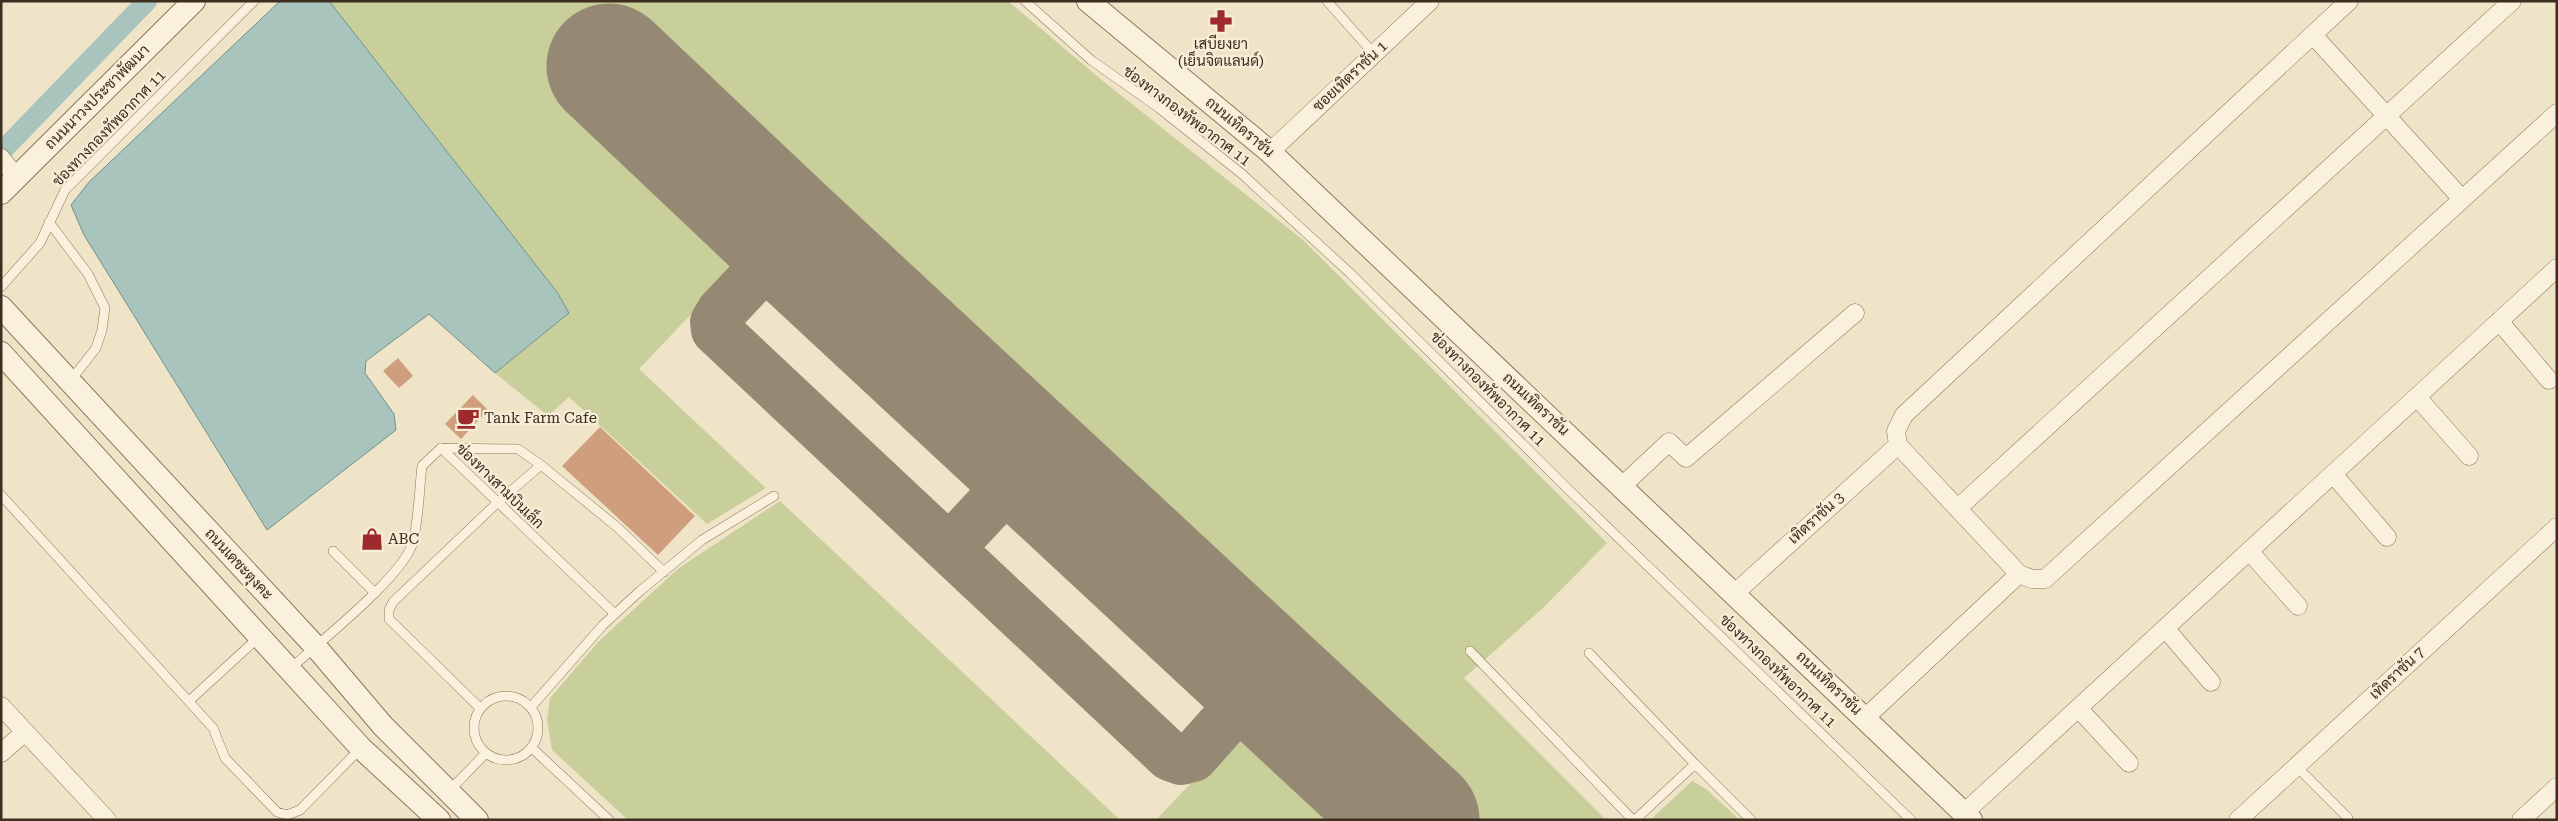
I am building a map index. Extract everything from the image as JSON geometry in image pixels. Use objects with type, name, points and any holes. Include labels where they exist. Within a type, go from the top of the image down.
[{"type":"street","name":"ถนนนาวงประชาพัฒนา","points":[[6,173],[194,1]]},
{"type":"street","name":"ถนนเทิดราชัน","points":[[1088,1],[1270,152],[1967,816]]},
{"type":"street","name":"ซอยเทิดราชัน 1","points":[[1270,152],[1430,1]]},
{"type":"street","points":[[2349,1],[1904,415],[1896,432],[1898,445],[2020,574],[2032,579],[2045,579],[2557,113]]},
{"type":"street","points":[[1958,508],[2512,1]]},
{"type":"street","points":[[2313,35],[2462,199]]},
{"type":"street","points":[[1967,816],[2078,708],[2557,268]]},
{"type":"street","name":"ถนนเดชะตุงคะ","points":[[1,307],[315,646],[383,726],[477,820]]},
{"type":"street","points":[[1622,486],[1669,442],[1686,458],[1855,313]]},
{"type":"street","points":[[2499,321],[2549,380]]},
{"type":"street","points":[[1,353],[361,748],[439,820]]},
{"type":"street","points":[[2416,397],[2469,456]]},
{"type":"street","name":"เทิดราชัน 3","points":[[1735,593],[1898,445]]},
{"type":"street","points":[[2333,474],[2387,537]]},
{"type":"street","name":"เทิดราชัน 7","points":[[2238,820],[2557,527]]},
{"type":"street","points":[[2249,551],[2298,606]]},
{"type":"street","points":[[1865,718],[2020,574]]},
{"type":"street","points":[[2165,628],[2211,682]]},
{"type":"street","points":[[1,706],[107,820]]},
{"type":"street","points":[[2078,708],[2129,763]]},
{"type":"street","points":[[1,753],[25,732]]},
{"type":"street","points":[[2521,820],[2557,787]]},
{"type":"lane","name":"ช่องทางกองทัพอากาศ 11","points":[[1,287],[36,248],[65,190],[254,1]]},
{"type":"lane","name":"ช่องทางกองทัพอากาศ 11","points":[[1024,1],[1090,60],[1159,108],[1242,174],[1351,274],[1570,491],[1912,820]]},
{"type":"lane","points":[[1327,1],[1374,54]]},
{"type":"lane","points":[[49,222],[88,274],[105,308],[102,330],[96,348],[70,381]]},
{"type":"lane","points":[[441,448],[518,449],[541,465],[617,527],[664,572]]},
{"type":"lane","name":"ช่องทางสามบินเล็ก","points":[[289,670],[375,593],[402,564],[413,543],[422,466],[441,448],[615,614]]},
{"type":"lane","points":[[480,708],[389,619],[389,610],[393,602],[497,503],[541,465]]},
{"type":"lane","points":[[1,495],[214,728],[225,758],[277,812],[286,815],[300,810],[361,748]]},
{"type":"lane","points":[[531,707],[615,614],[702,540],[774,496]]},
{"type":"lane","points":[[333,552],[375,593]]},
{"type":"lane","points":[[189,701],[260,636]]},
{"type":"lane","points":[[1470,651],[1634,820],[1695,764]]},
{"type":"lane","points":[[1589,653],[1751,820]]},
{"type":"lane","points":[[511,696],[522,700],[531,707],[538,723],[536,740],[532,748],[524,755],[504,760],[486,753],[479,746],[474,731],[475,716],[480,708],[494,698],[511,696]]},
{"type":"lane","points":[[532,748],[609,820]]},
{"type":"lane","points":[[449,791],[486,753]]},
{"type":"lane","points":[[2296,766],[2348,818]]},
{"type":"green space","points":[[329,1],[1008,1],[1103,81],[1303,240],[1607,543],[1543,608],[1464,678],[1606,820],[1468,820],[623,32],[576,81],[755,247],[639,369],[766,488],[707,524],[569,397],[548,416],[495,373],[569,313],[557,292]]},
{"type":"green space","points":[[780,501],[1120,820],[628,820],[552,750],[547,720],[550,698],[599,641],[679,568]]},
{"type":"green space","points":[[1255,715],[1368,820],[1156,820]]},
{"type":"green space","points":[[1692,781],[1706,789],[1740,820],[1650,820]]},
{"type":"water","points":[[280,1],[329,1],[557,292],[569,313],[495,373],[429,314],[366,361],[365,373],[394,414],[396,430],[267,530],[84,235],[71,205],[89,182]]},
{"type":"building","points":[[398,358],[413,376],[399,388],[383,371]]},
{"type":"building","points":[[473,395],[488,410],[461,439],[445,424]]},
{"type":"building","points":[[600,427],[695,516],[658,555],[562,466]]},
{"type":"waterway","points":[[1,152],[147,1]]},
{"type":"taxiway","points":[[779,227],[779,246],[772,258],[721,312],[715,322],[716,330],[1170,756],[1181,760],[1193,757],[1249,694],[1255,690],[1279,691]]},
{"type":"taxiway","points":[[941,541],[962,535],[1019,474],[1041,470]]},
{"type":"runway","points":[[609,66],[779,227],[1417,820]]},
{"type":"place","name":"เสบียงยา (เย็นจิตแลนด์)","points":[[1221,21]]},
{"type":"place","name":"Tank Farm Cafe","points":[[468,418]]},
{"type":"place","name":"ABC","points":[[372,539]]}]
